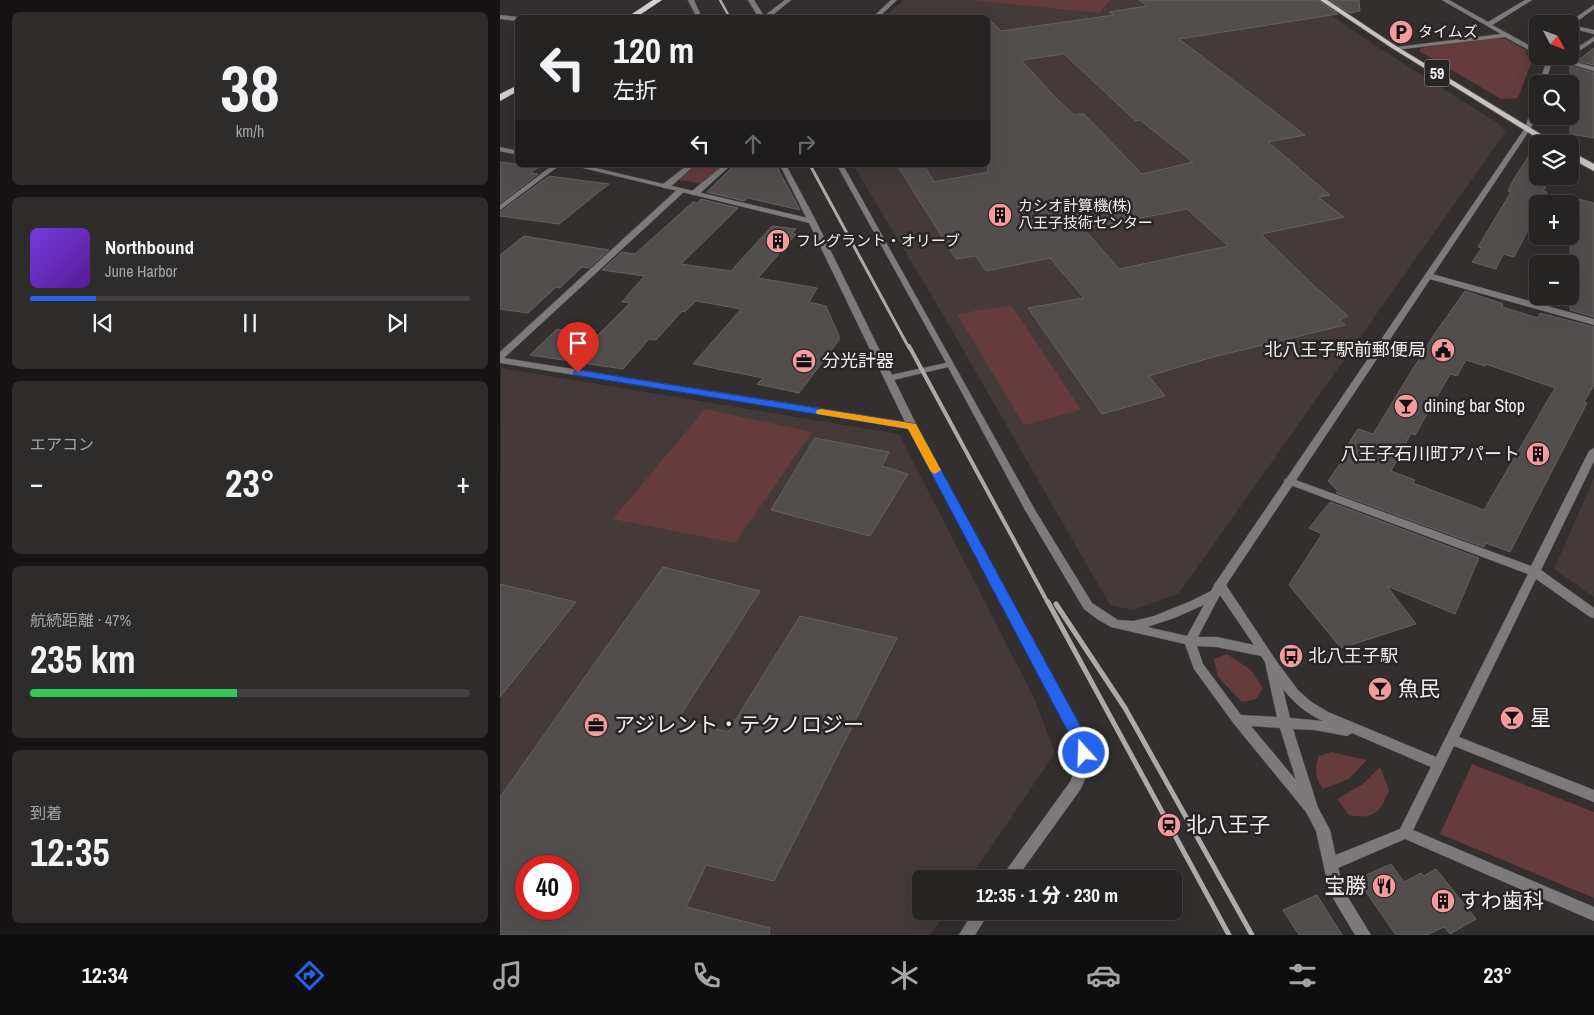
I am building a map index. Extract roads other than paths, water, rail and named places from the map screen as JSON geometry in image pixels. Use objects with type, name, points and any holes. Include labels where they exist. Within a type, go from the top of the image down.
[{"type":"highway","points":[[634,15],[658,0]]},
{"type":"highway","points":[[500,98],[515,89]]},
{"type":"main road","name":"59","points":[[1323,0],[1397,49],[1539,135]]},
{"type":"main road","points":[[1579,159],[1594,168]]},
{"type":"street","points":[[691,0],[698,15]]},
{"type":"street","points":[[751,0],[762,15]]},
{"type":"street","points":[[768,15],[788,0]]},
{"type":"street","points":[[877,15],[894,0]]},
{"type":"street","points":[[1445,0],[1529,48]]},
{"type":"street","points":[[1488,25],[1529,0]]},
{"type":"street","points":[[1579,18],[1594,6]]},
{"type":"street","points":[[500,17],[515,19]]},
{"type":"street","points":[[1579,28],[1594,32]]},
{"type":"street","points":[[1397,49],[1506,35]]},
{"type":"street","points":[[1579,49],[1594,39]]},
{"type":"street","points":[[1579,65],[1594,69]]},
{"type":"street","points":[[1364,935],[1340,898],[1335,885],[1323,830],[1311,808],[1238,720],[1198,666],[1190,640],[1216,590],[1529,125]]},
{"type":"street","points":[[500,149],[515,152]]},
{"type":"street","points":[[500,208],[554,167]]},
{"type":"street","points":[[583,167],[812,221]]},
{"type":"street","points":[[666,186],[690,167]]},
{"type":"street","points":[[695,193],[726,167]]},
{"type":"street","points":[[784,167],[912,426],[1082,742],[1085,764],[1075,786],[1014,870]]},
{"type":"street","points":[[841,167],[1030,510],[1088,606],[1098,615],[1114,624],[1190,640],[1217,642],[1268,657]]},
{"type":"street","points":[[500,359],[682,190]]},
{"type":"street","points":[[1429,276],[1594,322]]},
{"type":"street","points":[[500,359],[912,426]]},
{"type":"street","points":[[888,378],[951,364]]},
{"type":"street","points":[[1331,864],[1405,833],[1453,740],[1594,451]]},
{"type":"street","points":[[1289,481],[1535,572],[1594,614]]},
{"type":"street","points":[[1127,626],[1183,610],[1216,590]]},
{"type":"street","points":[[1216,590],[1294,694],[1306,705],[1324,716],[1370,737],[1439,764]]},
{"type":"street","points":[[1268,657],[1311,808]]},
{"type":"street","points":[[1238,720],[1315,725],[1370,737]]},
{"type":"street","points":[[1453,740],[1594,796]]},
{"type":"street","points":[[1405,833],[1594,914]]},
{"type":"street","points":[[966,935],[977,920]]},
{"type":"railway","points":[[720,0],[728,15]]},
{"type":"railway","points":[[811,167],[909,348]]},
{"type":"railway","points":[[909,346],[1048,603]]},
{"type":"railway","points":[[1048,602],[1229,935]]},
{"type":"railway","points":[[1056,604],[1125,708],[1252,935]]},
{"type":"place","name":"タイムズ","points":[[1401,32]]},
{"type":"place","name":"カシオ計算機(株) 八王子技術センター","points":[[1000,215]]},
{"type":"place","name":"フレグラント・オリーブ","points":[[778,241]]},
{"type":"place","name":"北八王子駅前郵便局","points":[[1443,350]]},
{"type":"place","name":"分光計器","points":[[804,361]]},
{"type":"place","name":"dining bar Stop","points":[[1406,406]]},
{"type":"place","name":"八王子石川町アパート","points":[[1538,454]]},
{"type":"place","name":"北八王子駅","points":[[1291,656]]},
{"type":"place","name":"魚民","points":[[1380,689]]},
{"type":"place","name":"星","points":[[1512,718]]},
{"type":"place","name":"アジレント・テクノロジー","points":[[596,725]]},
{"type":"place","name":"北八王子","points":[[1169,825]]},
{"type":"place","name":"宝勝","points":[[1384,886]]},
{"type":"place","name":"すわ歯科","points":[[1443,901]]}]
